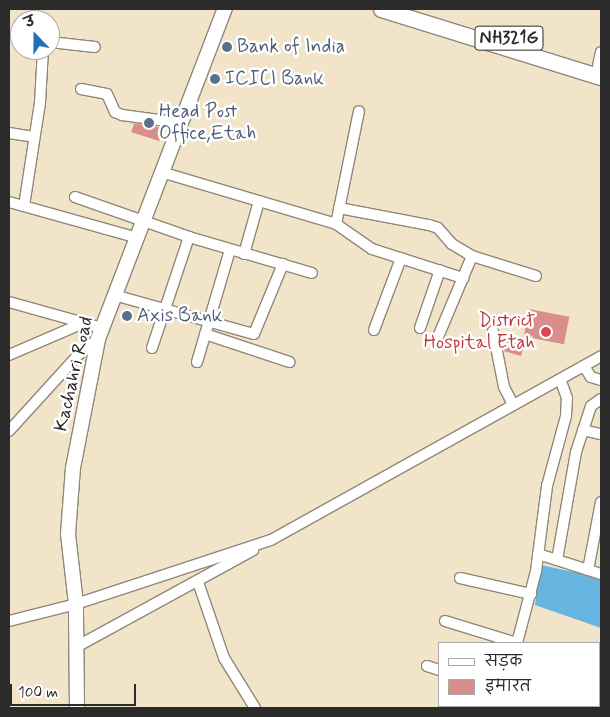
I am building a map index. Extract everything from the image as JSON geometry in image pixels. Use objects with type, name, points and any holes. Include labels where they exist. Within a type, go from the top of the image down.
[{"type":"highway","points":[[381,9],[600,65]]},
{"type":"highway","name":"NH321G","points":[[416,9],[600,65]]},
{"type":"main road","name":"Kachahri Road","points":[[78,708],[76,604],[68,534],[73,468],[100,333],[225,9]]},
{"type":"street","points":[[60,43],[94,47]]},
{"type":"street","points":[[24,206],[40,103],[42,60]]},
{"type":"street","points":[[81,89],[107,94],[115,112],[122,115],[181,122]]},
{"type":"street","points":[[336,224],[359,111]]},
{"type":"street","points":[[9,133],[34,137]]},
{"type":"street","points":[[161,172],[336,224],[361,244],[463,278]]},
{"type":"street","points":[[75,197],[189,237],[312,273]]},
{"type":"street","points":[[244,254],[259,200]]},
{"type":"street","points":[[9,202],[138,238]]},
{"type":"street","points":[[339,208],[429,224],[438,228],[452,244],[472,256],[536,276]]},
{"type":"street","points":[[152,348],[189,237]]},
{"type":"street","points":[[197,362],[230,250]]},
{"type":"street","points":[[438,337],[472,256]]},
{"type":"street","points":[[374,330],[401,258]]},
{"type":"street","points":[[114,295],[165,311],[254,334],[283,264]]},
{"type":"street","points":[[420,328],[440,270]]},
{"type":"street","points":[[9,302],[81,324],[100,333],[9,432]]},
{"type":"street","points":[[9,355],[81,324]]},
{"type":"street","points":[[493,331],[504,387],[513,405]]},
{"type":"street","points":[[204,334],[289,362]]},
{"type":"street","points":[[76,647],[198,582],[601,356]]},
{"type":"street","points":[[584,366],[591,377],[601,380]]},
{"type":"street","points":[[517,642],[531,594],[548,486],[566,416],[567,398],[560,379]]},
{"type":"street","points":[[557,560],[569,482],[583,430],[591,406],[601,399]]},
{"type":"street","points":[[583,430],[601,434]]},
{"type":"street","points":[[588,570],[601,502]]},
{"type":"street","points":[[9,621],[76,604],[271,540]]},
{"type":"street","points":[[538,554],[601,574]]},
{"type":"street","points":[[460,578],[531,594]]},
{"type":"street","points":[[198,582],[224,658],[255,708]]},
{"type":"street","points":[[445,621],[514,642]]},
{"type":"street","points":[[427,666],[438,670]]},
{"type":"water","points":[[541,565],[601,578],[601,628],[535,605]]},
{"type":"building","points":[[131,123],[165,128],[159,141],[131,132],[134,124]]},
{"type":"building","points":[[529,309],[569,317],[564,344],[524,336]]},
{"type":"building","points":[[505,340],[524,346],[521,356],[504,351]]},
{"type":"place","name":"Bank of India","points":[[227,47]]},
{"type":"place","name":"ICICI Bank","points":[[215,79]]},
{"type":"place","name":"Head Post Office,Etah","points":[[149,123]]},
{"type":"place","name":"Axis Bank","points":[[127,316]]},
{"type":"place","name":"District Hospital Etah","points":[[546,332]]}]
